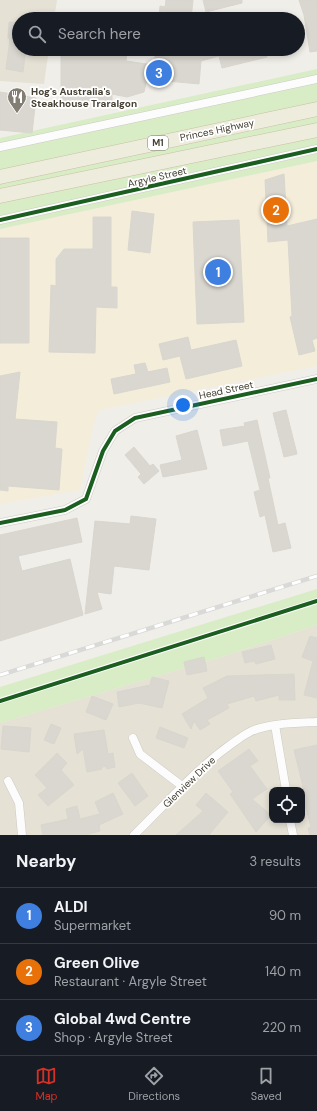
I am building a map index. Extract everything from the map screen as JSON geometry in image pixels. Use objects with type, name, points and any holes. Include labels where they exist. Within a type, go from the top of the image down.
[{"type":"highway","name":"Princes Highway","points":[[0,177],[317,109]]},
{"type":"highway","name":"Princes Highway","points":[[0,196],[317,130]]},
{"type":"street","points":[[0,146],[317,80]]},
{"type":"street","name":"Argyle Street","points":[[0,220],[317,149]]},
{"type":"street","name":"Head Street","points":[[0,523],[65,510],[86,499],[103,451],[116,431],[135,418],[317,379]]},
{"type":"street","name":"Glenview Drive","points":[[134,835],[210,759],[248,732],[275,725],[317,722]]},
{"type":"street","points":[[275,725],[285,787]]},
{"type":"street","points":[[133,738],[140,754],[182,786]]},
{"type":"street","points":[[8,781],[19,803],[22,835]]},
{"type":"street","points":[[291,823],[293,835]]},
{"type":"shaded area","points":[[0,0],[57,0],[55,12],[12,12],[12,56],[48,56],[44,84],[0,81]]},
{"type":"shaded area","points":[[317,161],[317,366],[99,410],[92,430],[80,490],[0,504],[0,229]]},
{"type":"shaded area","points":[[317,625],[317,835],[0,835],[0,723],[218,658]]},
{"type":"green space","points":[[317,69],[317,161],[0,229],[0,138]]},
{"type":"green space","points":[[317,589],[317,625],[218,658],[0,723],[0,687]]},
{"type":"building","points":[[166,0],[193,0],[192,12],[160,12],[160,6],[165,7]]},
{"type":"building","points":[[203,0],[242,0],[242,3],[206,12]]},
{"type":"building","points":[[299,0],[317,0],[317,51],[310,52],[305,12],[303,12]]},
{"type":"building","points":[[9,22],[12,22],[12,56],[25,56],[23,72],[6,69],[10,39],[8,38]]},
{"type":"building","points":[[61,56],[126,56],[126,61],[154,65],[155,56],[219,56],[201,61],[199,84],[147,79],[144,92],[127,97],[112,94],[112,101],[61,101]]},
{"type":"building","points":[[219,56],[267,56],[267,57],[222,68]]},
{"type":"building","name":"Hog's Australia's Steakhouse Traralgon","points":[[0,92],[36,98],[32,133],[0,130]]},
{"type":"building","points":[[284,174],[287,226],[317,219],[317,338],[312,340],[315,351],[299,355],[290,317],[292,316],[288,240],[268,242],[265,180]]},
{"type":"building","points":[[132,211],[154,214],[150,253],[128,250]]},
{"type":"building","points":[[93,217],[111,217],[111,287],[117,287],[117,308],[96,307],[95,353],[49,352],[51,285],[56,286],[56,259],[64,249],[93,249]]},
{"type":"building","points":[[239,220],[244,322],[197,324],[193,222]]},
{"type":"building","points":[[0,238],[29,238],[29,343],[0,343]]},
{"type":"building","points":[[188,337],[191,350],[236,340],[242,366],[186,379],[180,356],[163,360],[159,344]]},
{"type":"building","points":[[145,363],[148,372],[167,368],[170,382],[114,394],[111,379],[136,374],[134,365]]},
{"type":"building","points":[[20,372],[15,419],[57,422],[55,448],[62,449],[59,490],[8,486],[8,491],[0,490],[0,376]]},
{"type":"building","points":[[286,410],[297,454],[284,457],[273,413]]},
{"type":"building","points":[[257,420],[270,478],[268,478],[278,525],[285,523],[291,548],[273,552],[265,515],[260,517],[254,492],[260,490],[248,441],[223,446],[220,430],[245,426],[244,423]]},
{"type":"building","points":[[197,430],[207,469],[163,477],[160,465],[182,460],[176,436]]},
{"type":"building","points":[[134,447],[150,466],[153,464],[159,471],[144,484],[138,477],[141,474],[125,455]]},
{"type":"building","points":[[131,516],[156,519],[149,570],[114,566],[111,594],[97,592],[102,609],[85,614],[95,521],[130,524]]},
{"type":"building","points":[[77,518],[82,542],[18,556],[22,571],[70,559],[83,615],[0,641],[0,535]]},
{"type":"building","points":[[310,636],[317,638],[317,698],[304,695],[313,661],[302,657]]},
{"type":"building","points":[[271,645],[275,659],[256,664],[254,661],[245,663],[242,652]]},
{"type":"building","points":[[204,657],[207,671],[187,675],[184,662]]},
{"type":"building","points":[[294,674],[295,700],[279,700],[279,695],[256,701],[254,696],[227,704],[229,708],[207,720],[210,724],[200,730],[194,721],[191,729],[182,714],[208,698],[203,688],[227,676]]},
{"type":"building","points":[[152,677],[169,681],[162,708],[139,703],[119,707],[117,692],[150,685]]},
{"type":"building","points":[[92,696],[113,704],[106,720],[86,712]]},
{"type":"building","points":[[51,724],[61,728],[54,744],[44,740]]},
{"type":"building","points":[[3,726],[31,728],[29,752],[1,749]]},
{"type":"building","points":[[160,727],[188,738],[184,748],[156,738]]},
{"type":"building","points":[[104,730],[108,754],[113,753],[115,767],[107,769],[105,766],[101,768],[102,769],[87,772],[83,749],[77,754],[74,734]]},
{"type":"building","points":[[317,745],[317,835],[310,835],[308,828],[311,827],[305,804],[305,787],[303,787],[294,750]]},
{"type":"building","points":[[249,749],[258,761],[250,766],[267,789],[252,799],[269,813],[269,817],[256,832],[230,794],[233,792],[218,771]]},
{"type":"building","points":[[57,753],[67,763],[61,770],[74,785],[48,806],[38,795],[47,788],[35,775]]},
{"type":"building","points":[[132,773],[148,796],[135,806],[118,783]]},
{"type":"building","points":[[113,793],[123,814],[99,825],[100,831],[85,835],[43,835],[41,825],[68,819],[66,809],[77,806],[80,819],[100,814],[95,802]]},
{"type":"building","points":[[206,793],[228,812],[209,835],[176,835],[203,811],[196,805]]},
{"type":"railway","points":[[0,675],[317,576]]},
{"type":"cycle path","points":[[0,220],[317,149]]},
{"type":"cycle path","points":[[0,523],[65,510],[86,499],[103,451],[115,431],[135,418],[317,379]]},
{"type":"cycle path","points":[[0,701],[317,601]]},
{"type":"place","name":"Global 4wd Centre","points":[[159,73]]},
{"type":"place","name":"Hog's Australia's Steakhouse Traralgon","points":[[17,114]]},
{"type":"place","name":"Green Olive","points":[[276,210]]},
{"type":"place","name":"ALDI","points":[[218,272]]}]
